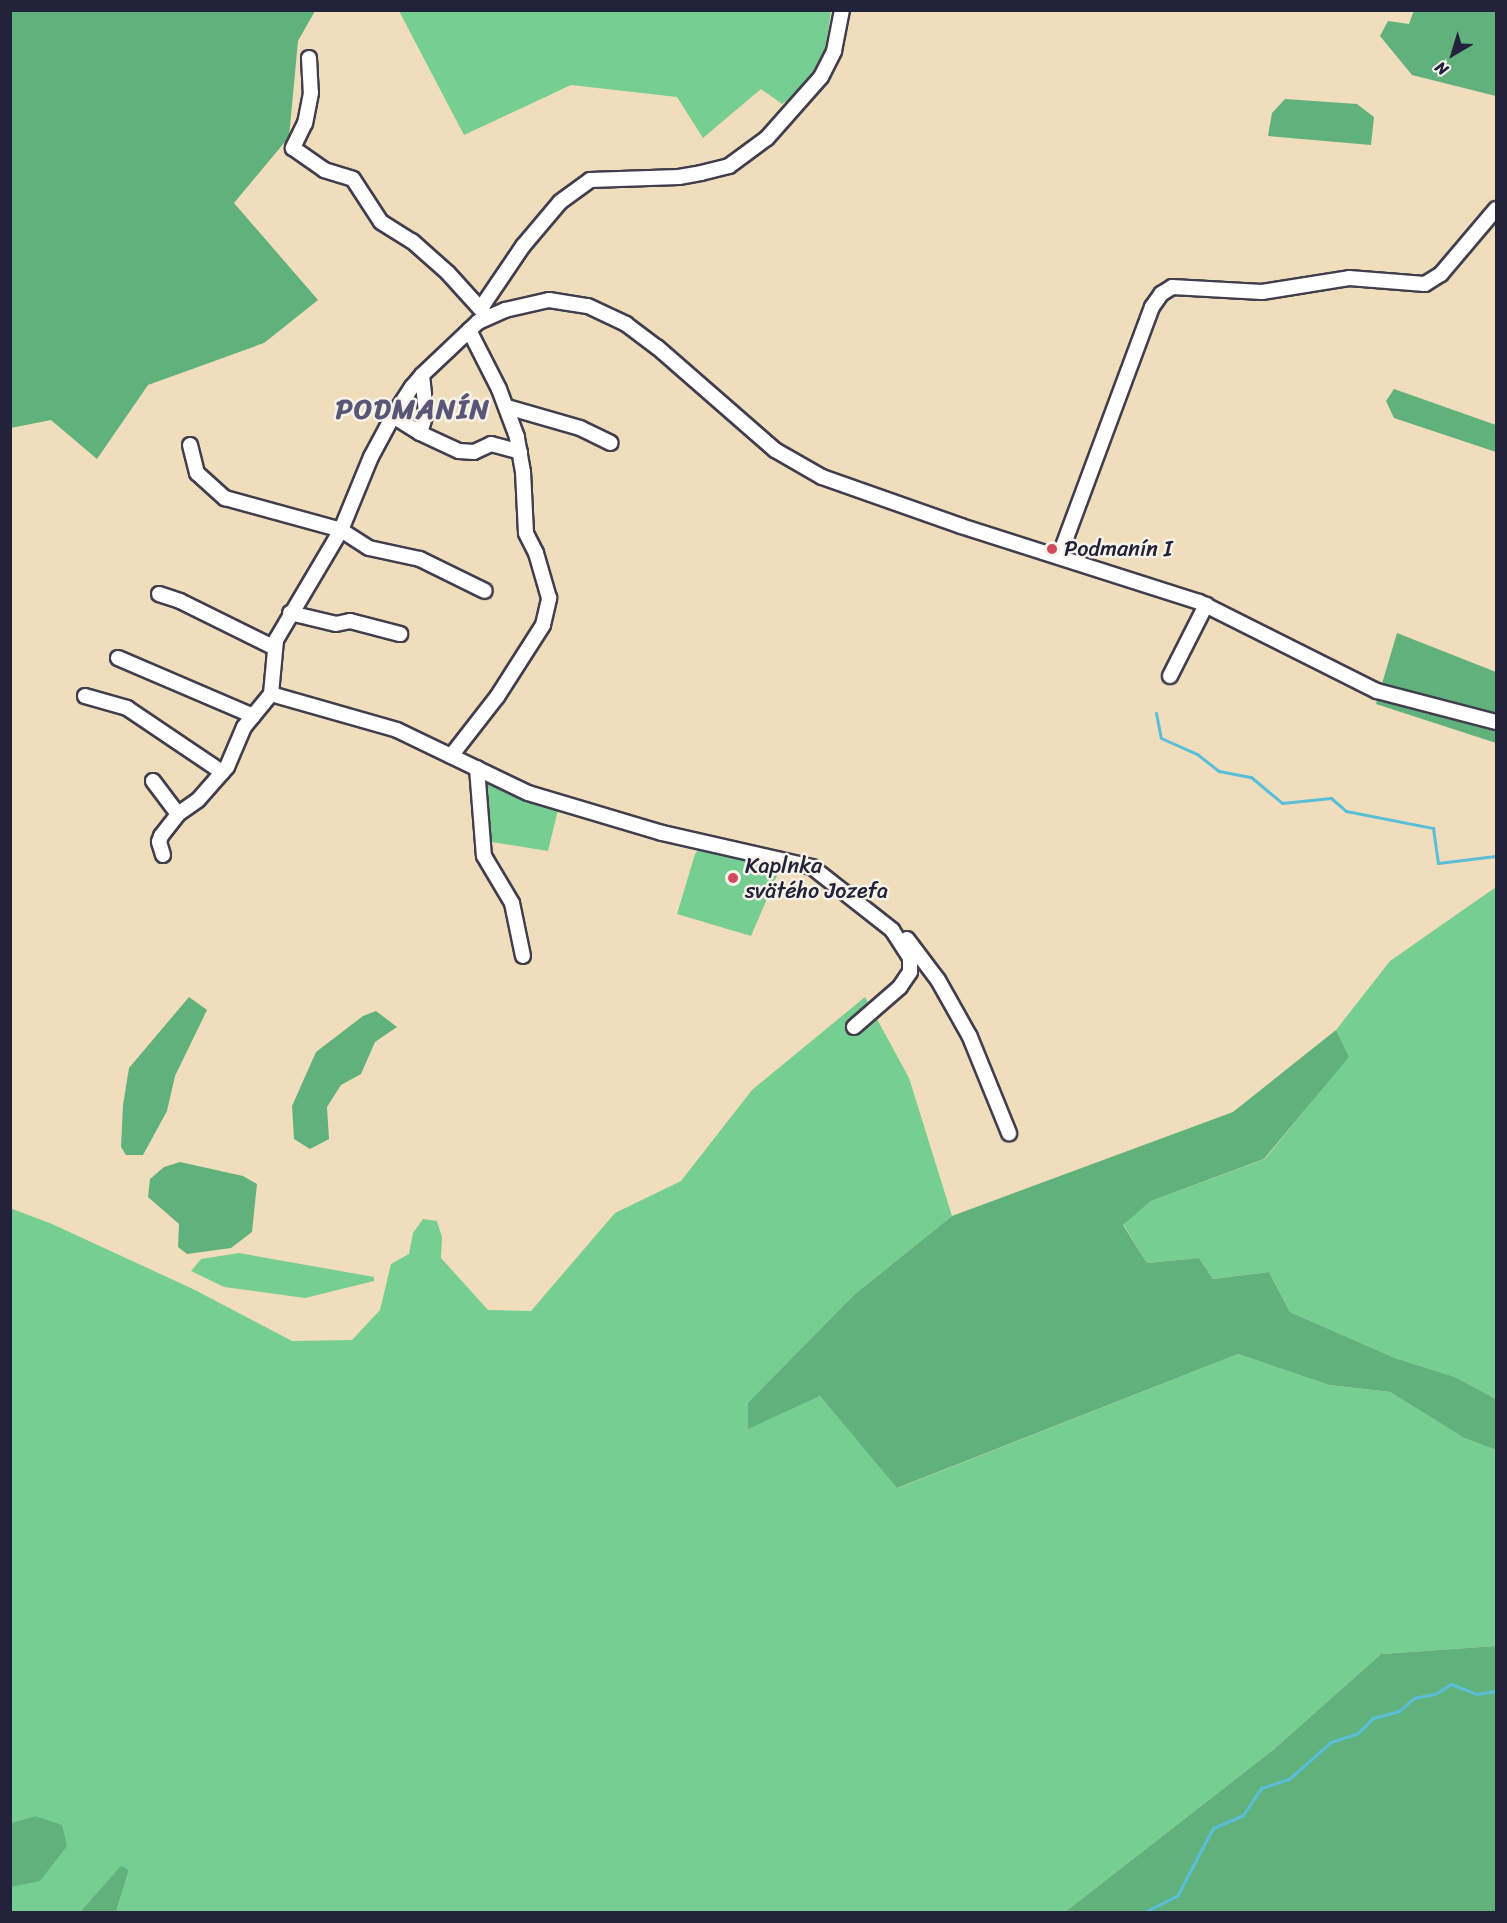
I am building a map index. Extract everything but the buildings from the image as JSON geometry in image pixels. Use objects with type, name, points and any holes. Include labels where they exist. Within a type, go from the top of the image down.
[{"type":"street","points":[[163,855],[159,842],[178,814],[198,800],[222,772],[244,727],[271,694],[276,640],[341,530],[371,457],[393,416],[422,375],[485,312],[517,254],[560,202],[591,180],[679,177],[701,173],[729,165],[767,138],[821,77],[834,51],[842,10]]},
{"type":"street","points":[[309,58],[311,93],[305,123],[293,148],[324,170],[352,179],[381,222],[411,241],[485,312]]},
{"type":"street","points":[[1059,557],[1152,307],[1161,294],[1172,287],[1262,292],[1349,278],[1425,284],[1441,274],[1497,209]]},
{"type":"street","points":[[485,312],[549,300],[588,306],[641,334],[769,445],[803,468],[895,504],[1206,605],[1377,691],[1497,722]]},
{"type":"street","points":[[451,756],[497,697],[543,626],[549,598],[536,553],[525,533],[520,452],[507,407],[481,350],[469,330]]},
{"type":"street","points":[[420,432],[426,413],[422,375]]},
{"type":"street","points":[[507,407],[580,428],[611,443]]},
{"type":"street","points":[[393,416],[459,451],[474,452],[491,444],[520,452]]},
{"type":"street","points":[[190,445],[197,473],[225,498],[341,530],[369,548],[420,559],[462,582],[485,591]]},
{"type":"street","points":[[159,594],[180,601],[275,648]]},
{"type":"street","points":[[1170,676],[1206,605]]},
{"type":"street","points":[[290,613],[336,624],[350,621],[400,634]]},
{"type":"street","points":[[118,658],[253,716]]},
{"type":"street","points":[[271,694],[397,730],[528,793],[662,833],[812,867],[908,940],[938,980],[970,1037],[1009,1133]]},
{"type":"street","points":[[85,696],[127,708],[222,772]]},
{"type":"street","points":[[477,768],[484,856],[512,903],[523,956]]},
{"type":"street","points":[[153,781],[178,814]]},
{"type":"street","points":[[854,1027],[900,987],[910,972],[910,958],[892,930]]},
{"type":"green space","points":[[1414,10],[1496,11],[1496,96],[1412,75],[1380,36],[1388,21],[1409,24]]},
{"type":"green space","points":[[10,11],[315,11],[298,41],[289,137],[234,203],[318,300],[264,343],[148,385],[97,459],[51,420],[11,428]]},
{"type":"green space","points":[[399,11],[831,11],[825,51],[805,89],[782,104],[761,89],[703,138],[677,97],[571,85],[464,135]]},
{"type":"green space","points":[[1285,99],[1357,104],[1374,117],[1371,145],[1268,136],[1272,113]]},
{"type":"green space","points":[[1394,389],[1496,425],[1496,452],[1394,418],[1386,401]]},
{"type":"green space","points":[[1397,633],[1496,672],[1496,743],[1376,704]]},
{"type":"green space","points":[[488,780],[517,796],[558,810],[548,851],[492,842],[484,789]]},
{"type":"green space","points":[[701,847],[769,864],[779,871],[751,936],[677,914],[695,854]]},
{"type":"green space","points":[[1496,887],[1496,1399],[1455,1377],[1395,1358],[1290,1312],[1269,1272],[1213,1279],[1199,1258],[1147,1263],[1123,1224],[1151,1201],[1265,1159],[1348,1057],[1336,1030],[1390,961]]},
{"type":"green space","points":[[189,997],[207,1010],[175,1076],[167,1111],[143,1155],[126,1155],[121,1147],[123,1105],[129,1068]]},
{"type":"green space","points":[[865,997],[909,1078],[952,1216],[855,1294],[749,1403],[820,1396],[898,1488],[1238,1354],[1329,1385],[1390,1392],[1464,1438],[1496,1450],[1496,1646],[1381,1654],[1273,1750],[1065,1912],[116,1912],[129,1870],[121,1867],[80,1912],[11,1912],[11,1887],[35,1816],[11,1823],[10,1208],[52,1224],[193,1289],[292,1341],[352,1340],[380,1310],[391,1264],[409,1254],[413,1233],[423,1219],[437,1221],[442,1237],[441,1258],[488,1310],[531,1311],[615,1213],[681,1181],[752,1090]]},
{"type":"green space","points":[[376,1011],[397,1027],[375,1042],[361,1074],[341,1085],[327,1107],[329,1139],[310,1149],[294,1139],[292,1106],[316,1052],[363,1016]]},
{"type":"green space","points":[[1336,1030],[1349,1057],[1264,1159],[1151,1201],[1123,1225],[1147,1263],[1199,1258],[1213,1279],[1269,1272],[1290,1312],[1395,1358],[1455,1377],[1496,1399],[1496,1450],[1464,1438],[1390,1392],[1329,1385],[1238,1354],[897,1488],[820,1396],[748,1429],[748,1403],[855,1294],[952,1216],[1233,1112]]},
{"type":"green space","points":[[180,1162],[243,1176],[257,1184],[252,1232],[231,1248],[187,1254],[178,1247],[179,1224],[148,1197],[150,1179],[164,1167]]},
{"type":"green space","points":[[239,1253],[374,1277],[374,1281],[305,1298],[224,1287],[191,1271],[201,1259]]},
{"type":"green space","points":[[1496,1646],[1496,1912],[1065,1912],[1273,1750],[1381,1654]]},
{"type":"green space","points":[[35,1816],[62,1825],[67,1846],[40,1881],[11,1887],[11,1823]]},
{"type":"green space","points":[[121,1866],[129,1870],[116,1912],[80,1912]]},
{"type":"waterway","points":[[1156,713],[1161,738],[1197,754],[1219,771],[1251,777],[1282,803],[1331,798],[1346,811],[1433,828],[1438,863],[1496,856]]},
{"type":"waterway","points":[[1145,1912],[1177,1896],[1213,1828],[1243,1815],[1261,1788],[1289,1779],[1331,1742],[1358,1733],[1373,1718],[1399,1711],[1414,1698],[1435,1694],[1451,1684],[1477,1694],[1496,1691]]},
{"type":"place","name":"Podmanín I","points":[[1052,549]]},
{"type":"place","name":"Kaplnka svätého Jozefa","points":[[733,878]]},
{"type":"district","name":"PODMANÍN","points":[[413,409]]}]
